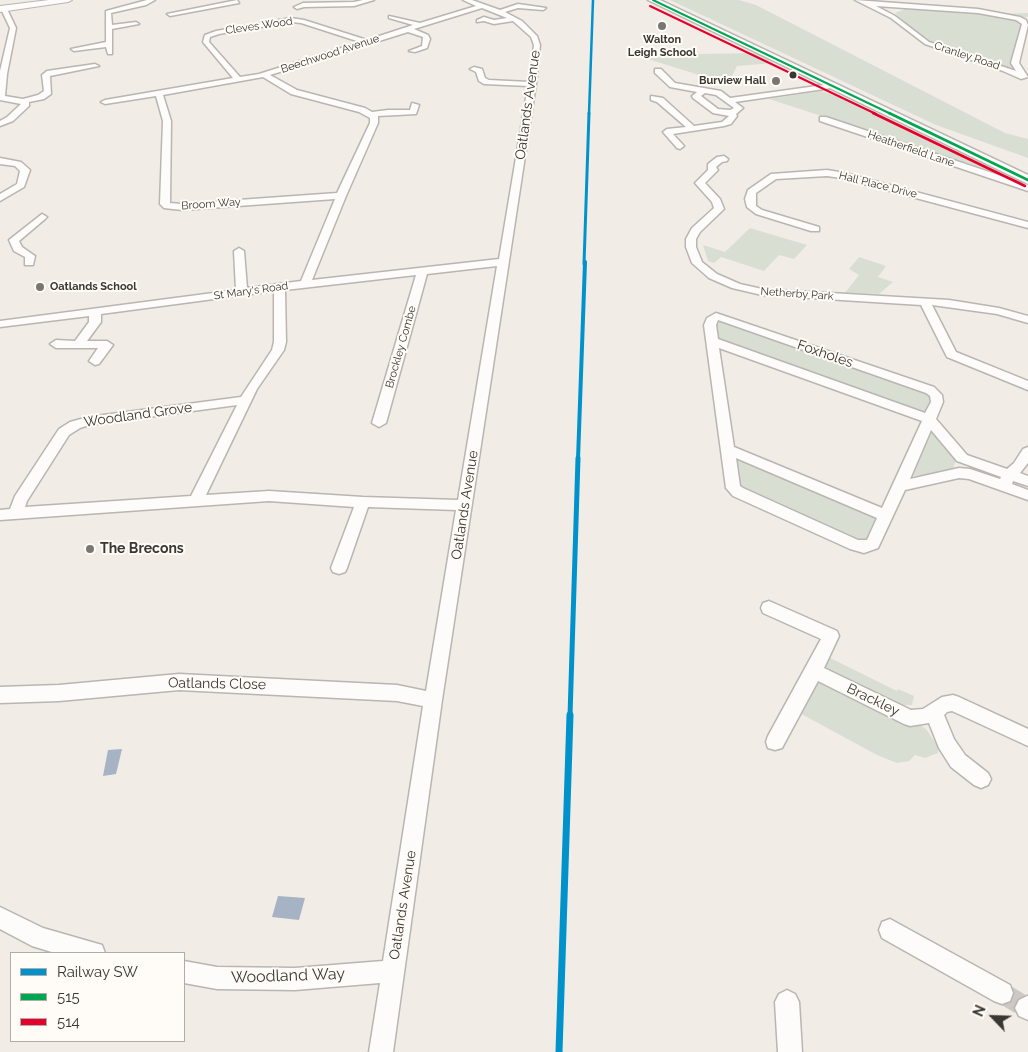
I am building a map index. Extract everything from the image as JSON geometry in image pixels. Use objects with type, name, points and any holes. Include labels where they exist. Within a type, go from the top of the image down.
[{"type":"main road","points":[[653,0],[1005,169],[1028,178]]},
{"type":"street","points":[[68,0],[20,3],[2,9],[13,28],[3,64],[1,98],[23,101],[46,94],[46,75],[95,66]]},
{"type":"street","points":[[110,53],[110,11],[144,4],[152,0]]},
{"type":"street","points":[[210,0],[215,6]]},
{"type":"street","points":[[297,7],[319,2],[348,5],[371,0]]},
{"type":"street","name":"Oatlands Avenue","points":[[380,1052],[433,700],[532,84],[536,41],[534,36],[515,19],[466,0]]},
{"type":"street","name":"Cranley Road","points":[[858,0],[893,17],[927,43],[998,66],[1026,78]]},
{"type":"street","points":[[170,14],[237,2]]},
{"type":"street","points":[[868,4],[984,11],[1018,18],[1024,21],[1025,24],[1014,63],[1026,78]]},
{"type":"street","name":"Beechwood Avenue","points":[[264,75],[482,6]]},
{"type":"street","points":[[500,12],[518,6],[543,8]]},
{"type":"street","points":[[391,17],[419,25]]},
{"type":"street","points":[[479,21],[484,19],[494,22],[515,19]]},
{"type":"street","name":"Cleves Wood","points":[[239,80],[206,42],[207,36],[218,32],[291,20],[302,21],[366,42]]},
{"type":"street","points":[[110,27],[136,24]]},
{"type":"street","points":[[407,29],[426,36],[427,39],[424,47],[413,51]]},
{"type":"street","points":[[74,49],[110,44]]},
{"type":"street","points":[[474,69],[479,71],[482,79],[487,82],[532,84]]},
{"type":"street","points":[[658,71],[673,85],[704,90],[718,93],[739,108],[732,113],[716,111],[696,96],[704,90]]},
{"type":"street","points":[[105,102],[264,75]]},
{"type":"street","name":"Beechwood Avenue","points":[[264,75],[294,92],[362,110],[371,115]]},
{"type":"street","points":[[729,100],[831,86]]},
{"type":"street","name":"Broom Way","points":[[159,93],[167,121],[166,206],[182,207],[341,196]]},
{"type":"street","points":[[654,98],[660,100],[692,128]]},
{"type":"street","points":[[0,124],[10,119],[26,104],[23,101]]},
{"type":"street","points":[[305,284],[341,196],[374,123],[374,117],[371,115],[388,112],[414,112],[416,104]]},
{"type":"street","points":[[680,146],[667,132],[726,123],[733,116],[732,113]]},
{"type":"street","name":"Heatherfield Lane","points":[[823,119],[1028,188]]},
{"type":"street","name":"Netherby Park","points":[[724,158],[711,166],[714,170],[700,183],[717,201],[720,207],[692,234],[691,247],[697,264],[703,269],[736,286],[762,292],[982,307],[1028,320]]},
{"type":"street","points":[[0,161],[18,164],[25,170],[20,185],[0,198]]},
{"type":"street","name":"Hall Place Drive","points":[[815,229],[759,212],[752,206],[751,192],[774,176],[827,173],[842,175],[1028,226]]},
{"type":"street","points":[[0,241],[14,240],[42,217]]},
{"type":"street","points":[[14,240],[18,249],[30,256],[29,263]]},
{"type":"street","points":[[239,251],[242,292]]},
{"type":"street","name":"St Mary's Road","points":[[0,324],[279,287],[503,262]]},
{"type":"street","name":"Brockley Combe","points":[[379,423],[420,284],[422,271]]},
{"type":"street","points":[[196,501],[246,400],[278,350],[280,342],[279,287]]},
{"type":"street","points":[[925,302],[951,354],[1011,377],[1028,386]]},
{"type":"street","points":[[79,344],[95,322],[95,312]]},
{"type":"street","name":"Foxholes","points":[[716,316],[930,390],[936,395],[936,402],[929,419],[873,544],[855,545],[738,492],[733,488],[712,341],[711,320],[716,316]]},
{"type":"street","name":"Foxholes","points":[[712,341],[929,419],[962,458],[1028,495]]},
{"type":"street","points":[[56,344],[107,345],[95,361]]},
{"type":"street","name":"Woodland Grove","points":[[23,514],[17,509],[20,500],[64,432],[75,425],[88,421],[246,400]]},
{"type":"street","points":[[727,449],[886,516]]},
{"type":"street","points":[[1006,481],[1028,452]]},
{"type":"street","name":"Foxholes","points":[[899,486],[959,473],[1006,481],[1028,482]]},
{"type":"street","points":[[0,515],[269,496],[363,502],[464,505]]},
{"type":"street","points":[[339,568],[363,502]]},
{"type":"street","points":[[769,608],[831,636],[775,742]]},
{"type":"street","name":"Brackley","points":[[814,671],[910,718],[925,717],[948,702],[1028,738]]},
{"type":"street","name":"Oatlands Close","points":[[0,694],[31,695],[180,682],[397,692],[433,700]]},
{"type":"street","points":[[933,713],[941,726],[946,742],[958,761],[981,779]]},
{"type":"street","points":[[0,918],[40,938],[90,952]]},
{"type":"street","points":[[890,930],[1002,993]]},
{"type":"street","name":"Woodland Way","points":[[185,972],[217,978],[295,979],[393,971]]},
{"type":"street","points":[[787,1002],[790,1052]]},
{"type":"shaded area","points":[[670,0],[739,0],[756,5],[1005,133],[1028,139],[1028,158],[936,125]]},
{"type":"shaded area","points":[[905,9],[999,14],[1028,13],[1028,17],[1022,18],[1024,24],[1016,68],[1004,67],[928,43],[895,13]]},
{"type":"shaded area","points":[[757,53],[773,63],[737,66],[728,84],[635,55]]},
{"type":"shaded area","points":[[821,91],[853,101],[1004,175],[769,99]]},
{"type":"shaded area","points":[[750,228],[807,245],[794,259],[779,255],[764,271],[721,257],[714,263],[708,261],[703,245],[725,252]]},
{"type":"shaded area","points":[[859,257],[886,266],[878,277],[893,282],[879,294],[845,293],[859,275],[849,269]]},
{"type":"shaded area","points":[[717,319],[922,387],[933,398],[926,412],[920,412],[717,339],[715,321]]},
{"type":"shaded area","points":[[932,429],[956,456],[953,468],[948,471],[912,475],[927,431]]},
{"type":"shaded area","points":[[735,457],[877,516],[879,520],[869,540],[857,540],[741,488],[738,484]]},
{"type":"shaded area","points":[[822,654],[897,691],[898,689],[914,696],[912,705],[903,705],[885,699],[823,669]]},
{"type":"shaded area","points":[[814,671],[910,718],[926,729],[939,748],[938,753],[925,758],[915,755],[909,761],[897,763],[877,755],[794,710]]},
{"type":"water","points":[[122,749],[116,774],[103,776],[108,750]]},
{"type":"water","points":[[278,896],[305,898],[299,920],[272,917]]},
{"type":"tunnel","points":[[1002,993],[1027,1008]]},
{"type":"rail line","name":"SW","points":[[559,1052],[593,0]]},
{"type":"transit line","name":"515","points":[[653,0],[1028,180]]},
{"type":"transit line","name":"514","points":[[650,6],[1025,186]]},
{"type":"place","name":"Walton Leigh School","points":[[662,26]]},
{"type":"place","name":"Burview Hall","points":[[776,81]]},
{"type":"place","name":"Oatlands School","points":[[40,287]]},
{"type":"place","name":"The Brecons","points":[[90,549]]}]
